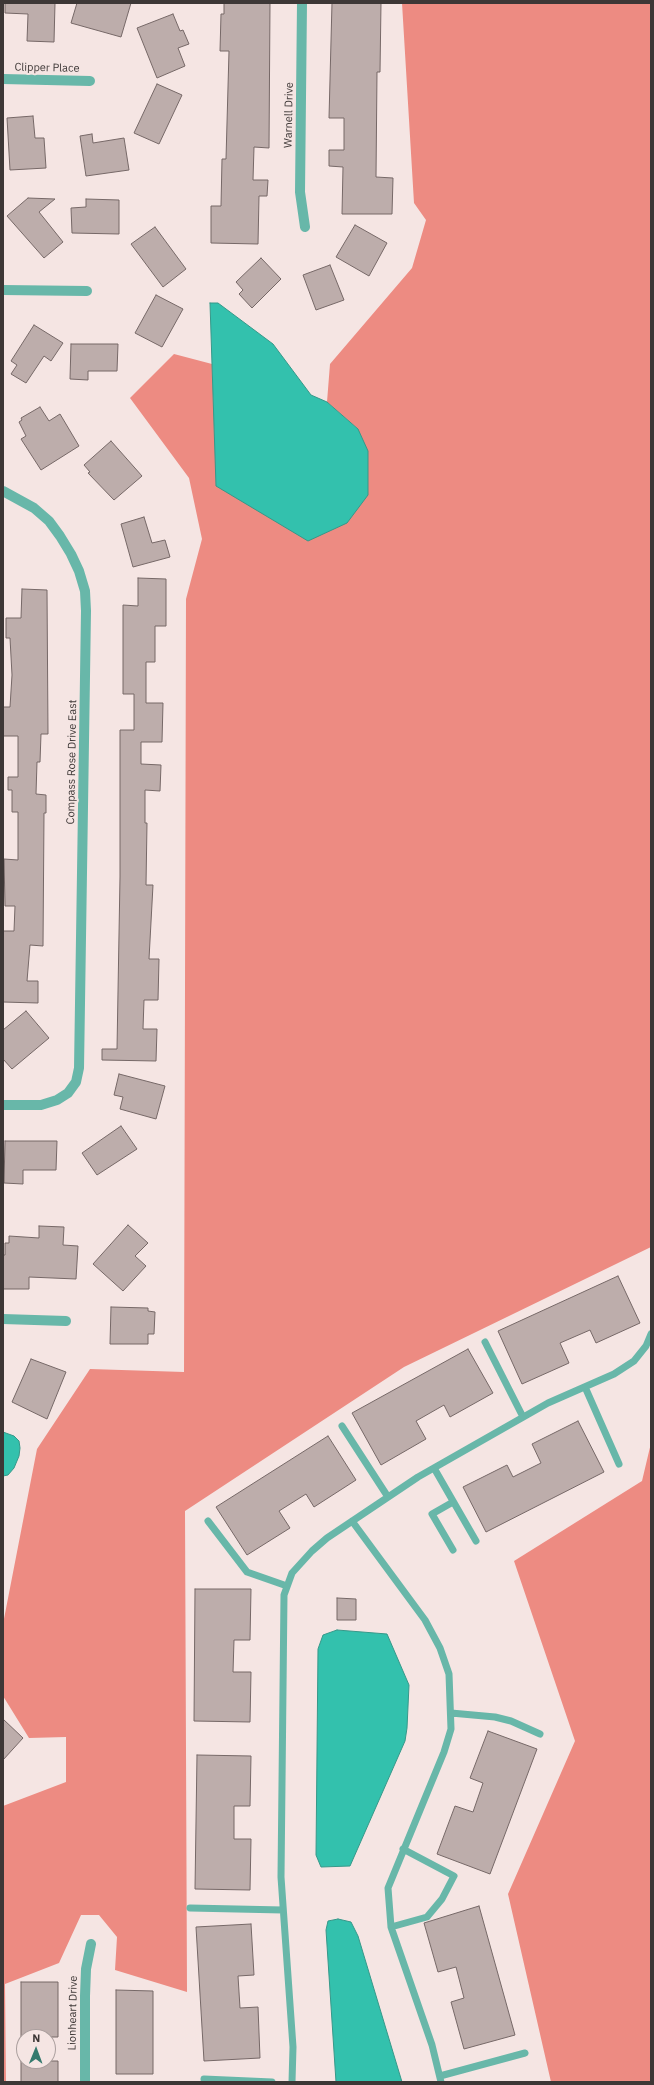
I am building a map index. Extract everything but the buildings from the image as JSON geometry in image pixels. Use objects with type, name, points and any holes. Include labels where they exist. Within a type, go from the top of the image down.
[{"type":"street","name":"Warnell Drive","points":[[302,3],[300,192],[305,226]]},
{"type":"street","name":"Clipper Place","points":[[3,79],[90,81]]},
{"type":"street","points":[[3,290],[87,291]]},
{"type":"street","name":"Compass Rose Drive East","points":[[3,491],[34,508],[49,521],[71,554],[85,590],[86,611],[79,1068],[76,1082],[68,1093],[57,1100],[41,1105],[3,1105]]},
{"type":"street","points":[[3,1319],[66,1321]]},
{"type":"street","name":"Lionheart Drive","points":[[85,2082],[84,1996],[86,1969],[91,1944]]},
{"type":"lane","points":[[292,2082],[293,2047],[282,1869],[284,1595],[292,1573],[312,1550],[352,1521],[434,1468],[548,1403],[614,1374],[634,1361],[646,1346],[651,1334]]},
{"type":"lane","points":[[485,1342],[523,1417]]},
{"type":"lane","points":[[585,1387],[619,1464]]},
{"type":"lane","points":[[342,1426],[388,1497]]},
{"type":"lane","points":[[434,1468],[476,1541]]},
{"type":"lane","points":[[453,1550],[432,1514],[454,1502]]},
{"type":"lane","points":[[208,1521],[247,1572],[287,1586]]},
{"type":"lane","points":[[352,1521],[425,1620],[440,1648],[449,1674],[451,1729],[444,1752],[388,1888],[391,1927],[432,2045],[440,2079],[524,2053]]},
{"type":"lane","points":[[451,1713],[495,1717],[511,1721],[540,1734]]},
{"type":"lane","points":[[391,1927],[427,1917],[442,1899],[454,1876],[403,1849]]},
{"type":"lane","points":[[190,1908],[284,1910]]},
{"type":"lane","points":[[204,2079],[272,2082]]},
{"type":"shaded area","points":[[402,3],[651,3],[651,1247],[404,1367],[185,1511],[187,1992],[115,1970],[117,1937],[99,1915],[81,1915],[59,1963],[5,1984],[6,2082],[3,2082],[3,1806],[66,1782],[66,1737],[29,1738],[3,1696],[3,1624],[37,1449],[90,1369],[184,1372],[186,599],[202,539],[189,478],[130,398],[174,354],[212,364],[217,486],[358,429],[327,402],[330,364],[412,268],[426,220],[414,203]]},
{"type":"shaded area","points":[[210,303],[218,303],[273,344],[311,395],[327,402],[358,429],[368,451],[368,495],[347,523],[308,541],[216,486]]},
{"type":"shaded area","points":[[3,1432],[14,1436],[19,1441],[20,1448],[19,1456],[14,1468],[8,1475],[3,1476]]},
{"type":"shaded area","points":[[651,1443],[651,2082],[551,2082],[508,1894],[575,1741],[514,1561],[642,1481]]},
{"type":"shaded area","points":[[337,1630],[387,1634],[409,1685],[407,1728],[405,1741],[350,1866],[321,1867],[316,1855],[318,1649],[323,1635]]},
{"type":"shaded area","points":[[338,1919],[351,1922],[358,1936],[402,2082],[336,2082],[326,1930],[328,1921]]}]
